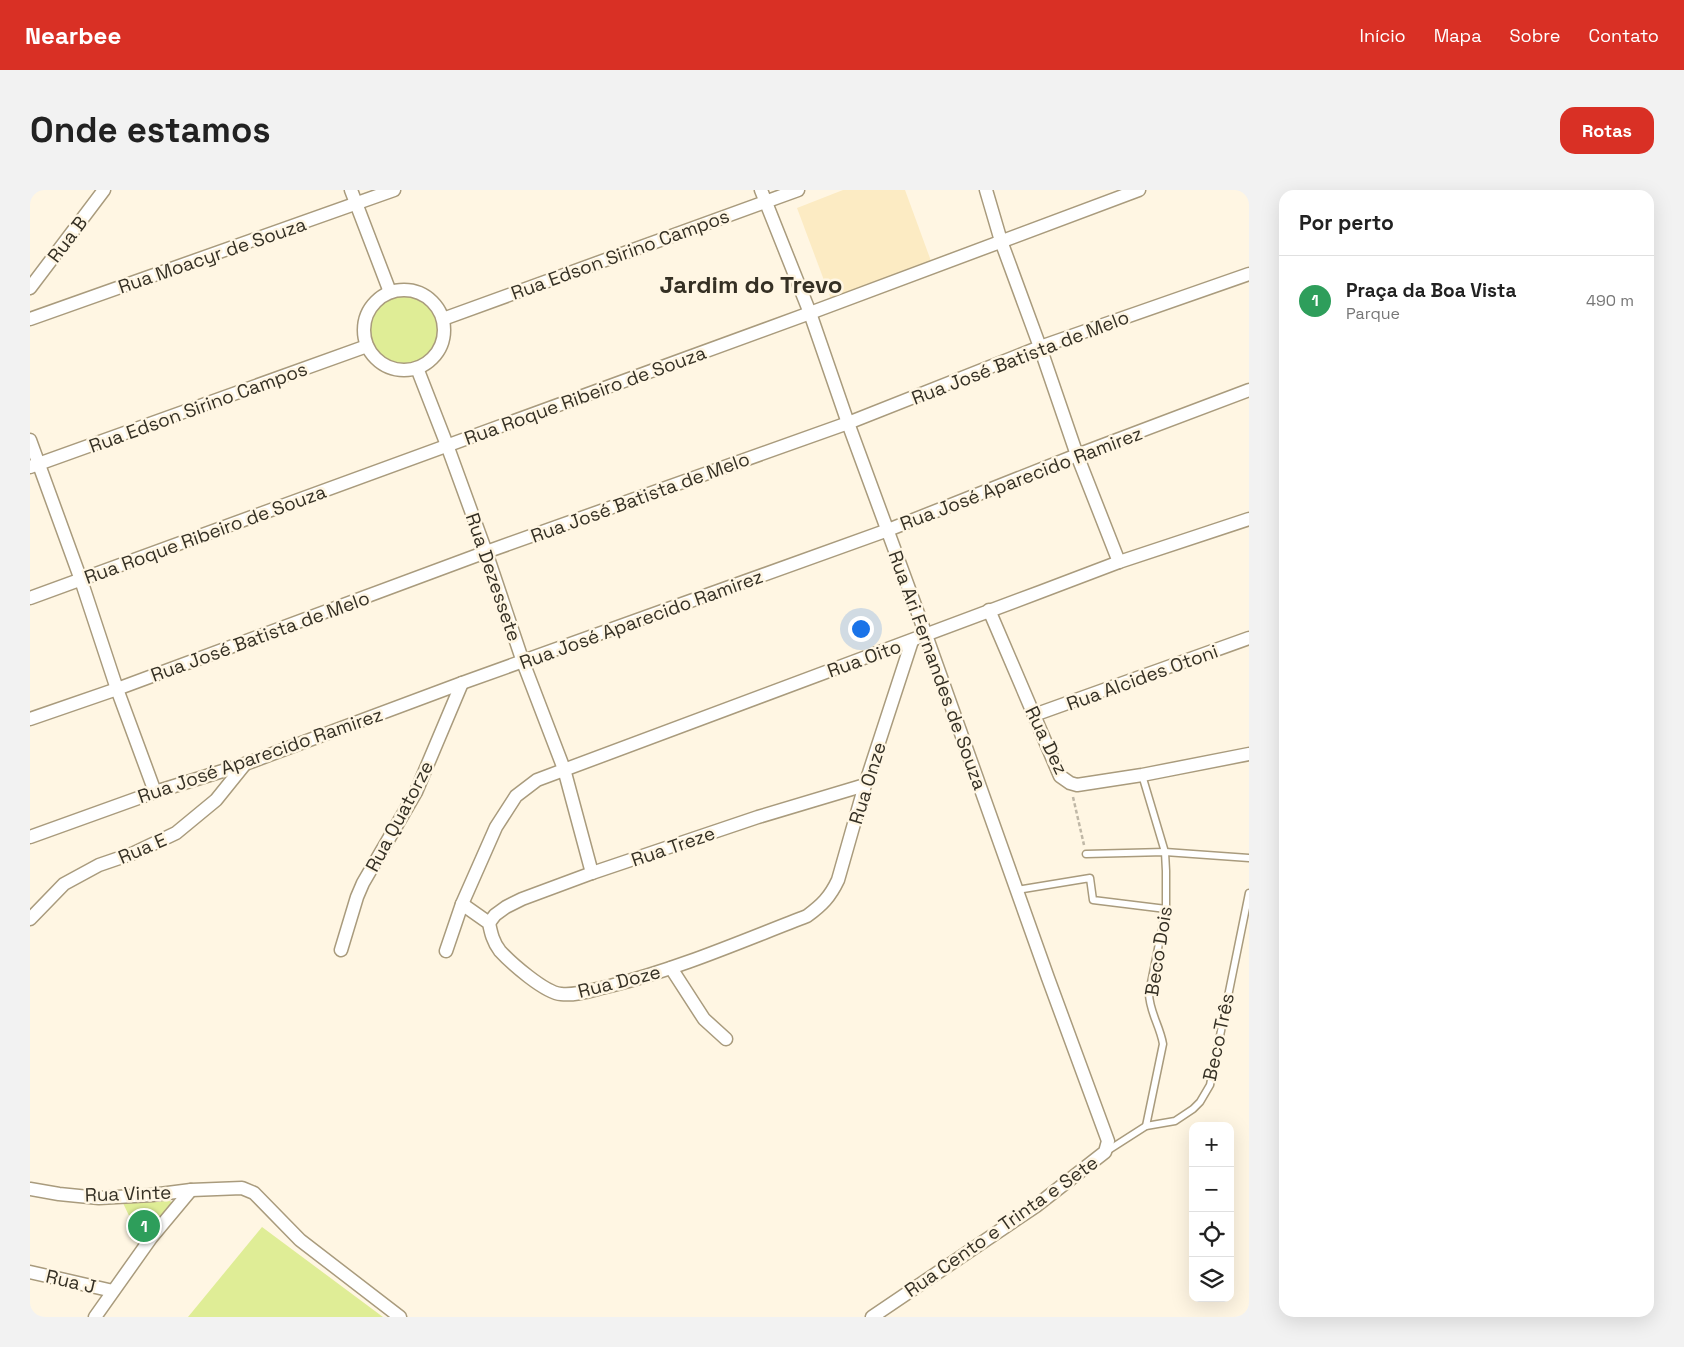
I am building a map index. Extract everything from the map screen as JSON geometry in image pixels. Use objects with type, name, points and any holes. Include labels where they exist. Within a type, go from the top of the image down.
[{"type":"street","name":"Rua B","points":[[30,288],[104,190]]},
{"type":"street","points":[[352,190],[390,292]]},
{"type":"street","name":"Rua Moacyr de Souza","points":[[30,319],[394,190]]},
{"type":"street","name":"Rua Edson Sirino Campos","points":[[443,319],[763,195],[798,190]]},
{"type":"street","points":[[986,190],[1000,241],[1040,347],[1076,455],[1119,562]]},
{"type":"street","name":"Rua Roque Ribeiro de Souza","points":[[30,598],[810,313],[1139,190]]},
{"type":"street","name":"Rua Ari Fernandes de Souza","points":[[763,195],[810,313],[1048,978],[1106,1132],[1108,1146],[1105,1152]]},
{"type":"street","name":"Rua José Batista de Melo","points":[[30,719],[486,552],[848,423],[1040,347],[1249,274]]},
{"type":"street","points":[[403,289],[416,291],[428,298],[437,307],[443,319],[444,331],[439,348],[428,362],[417,368],[393,369],[382,364],[373,356],[363,334],[364,320],[378,298],[390,292],[403,289]]},
{"type":"street","name":"Rua Edson Sirino Campos","points":[[34,466],[367,346]]},
{"type":"street","name":"Rua Dezessete","points":[[417,368],[486,552],[523,662],[564,769],[592,873]]},
{"type":"street","name":"Rua José Aparecido Ramirez","points":[[30,838],[156,792],[245,764],[462,683],[888,530],[1076,455],[1249,390]]},
{"type":"street","points":[[30,440],[34,466],[81,580],[116,689],[156,792]]},
{"type":"street","name":"Rua Oito","points":[[564,769],[912,641],[989,610],[1119,562],[1249,519]]},
{"type":"street","name":"Rua Dez","points":[[989,610],[1060,776],[1070,783],[1077,785],[1142,775],[1249,754]]},
{"type":"street","name":"Rua Alcides Otoni","points":[[1034,716],[1249,638]]},
{"type":"street","name":"Rua Onze","points":[[807,916],[823,904],[835,887],[865,785],[912,641]]},
{"type":"street","name":"Rua Quatorze","points":[[341,950],[363,883],[416,792],[462,683]]},
{"type":"street","name":"Rua E","points":[[30,919],[64,884],[99,865],[134,853],[176,834],[216,800],[245,764]]},
{"type":"street","points":[[446,952],[462,904],[496,827],[516,796],[537,780],[564,769]]},
{"type":"street","name":"Rua Treze","points":[[489,923],[495,915],[506,907],[522,899],[592,873],[758,816],[865,785]]},
{"type":"street","points":[[462,904],[489,923]]},
{"type":"street","name":"Rua Doze","points":[[489,923],[492,937],[500,950],[546,990],[561,994],[580,993],[640,978],[807,916]]},
{"type":"street","points":[[671,968],[704,1020],[726,1038]]},
{"type":"street","name":"Rua Cento e Trinta e Sete","points":[[872,1317],[1036,1206],[1105,1152]]},
{"type":"street","name":"Rua Vinte","points":[[30,1189],[99,1198],[152,1195],[191,1190],[242,1188],[254,1193],[300,1240],[400,1317]]},
{"type":"street","points":[[96,1317],[151,1238],[191,1190]]},
{"type":"street","name":"Rua J","points":[[30,1272],[113,1291]]},
{"type":"lane","name":"Beco Dois","points":[[1142,775],[1165,852],[1166,909],[1149,993],[1149,1003],[1162,1035],[1163,1044],[1146,1126]]},
{"type":"lane","points":[[1086,854],[1165,852],[1249,858]]},
{"type":"lane","points":[[1017,890],[1090,878],[1093,900],[1166,909]]},
{"type":"lane","name":"Beco Três","points":[[1105,1152],[1146,1126],[1175,1121],[1200,1102],[1210,1085],[1249,892]]},
{"type":"path","points":[[1070,783],[1086,854]]},
{"type":"shaded area","points":[[843,190],[905,190],[931,261],[831,299],[797,208]]},
{"type":"green space","points":[[404,291],[418,294],[431,302],[439,315],[442,329],[439,343],[431,356],[418,364],[404,367],[390,364],[377,356],[369,343],[366,329],[369,315],[377,302],[390,294]]},
{"type":"green space","points":[[170,1201],[173,1203],[140,1245],[130,1238],[131,1220],[123,1203]]},
{"type":"green space","points":[[262,1227],[383,1317],[188,1317]]},
{"type":"place","name":"Praça da Boa Vista","points":[[144,1226]]},
{"type":"district","name":"Jardim do Trevo","points":[[751,285]]}]
